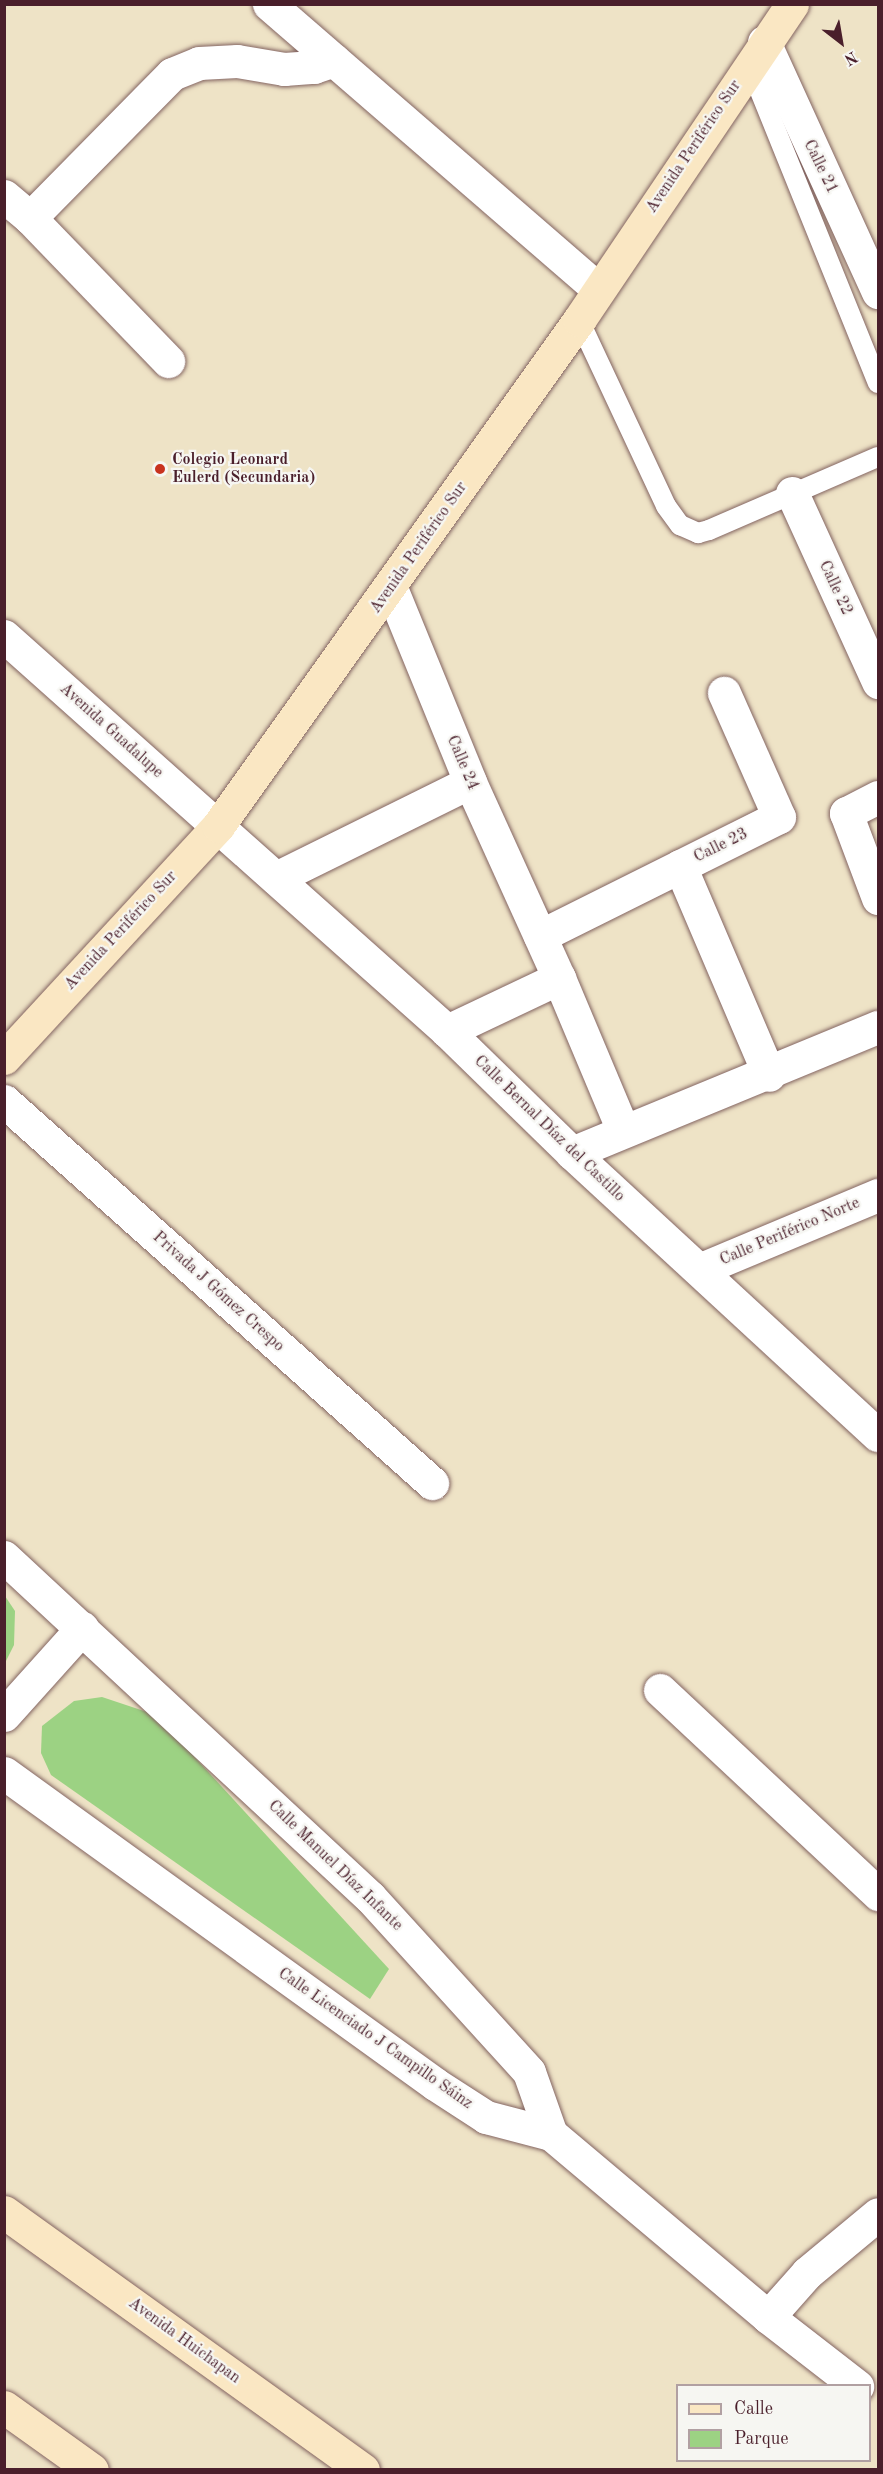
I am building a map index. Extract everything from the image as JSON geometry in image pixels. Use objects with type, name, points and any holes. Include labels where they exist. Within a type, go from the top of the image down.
[{"type":"street","points":[[269,4],[598,289]]},
{"type":"street","name":"Avenida Periférico Sur","points":[[4,1058],[218,826],[391,588],[579,320],[756,53],[792,4]]},
{"type":"street","name":"Calle 21","points":[[756,53],[776,76],[875,272]]},
{"type":"street","points":[[30,218],[172,74],[199,63],[237,61],[284,69],[314,68],[334,60]]},
{"type":"street","points":[[4,196],[30,218],[168,361]]},
{"type":"street","name":"Calle 22","points":[[792,493],[879,682]]},
{"type":"street","name":"Calle 24","points":[[391,588],[470,782],[559,978],[623,1130]]},
{"type":"street","name":"Avenida Guadalupe","points":[[7,644],[218,826]]},
{"type":"street","name":"Calle 23","points":[[724,693],[779,817],[680,866],[769,1075]]},
{"type":"street","points":[[276,878],[470,782]]},
{"type":"street","points":[[879,797],[846,813],[879,898]]},
{"type":"street","name":"Calle Bernal Díaz del Castillo","points":[[218,826],[447,1031],[572,1153],[701,1269],[879,1435]]},
{"type":"street","points":[[540,936],[680,866]]},
{"type":"street","points":[[447,1031],[559,978]]},
{"type":"street","points":[[572,1153],[623,1130],[769,1075],[879,1027]]},
{"type":"street","name":"Privada J Gómez Crespo","points":[[4,1101],[432,1483]]},
{"type":"street","name":"Calle Periférico Norte","points":[[701,1269],[879,1195]]},
{"type":"street","name":"Calle Manuel Díaz Infante","points":[[4,1557],[370,1897],[479,2014],[529,2072],[551,2134]]},
{"type":"street","points":[[4,1715],[82,1628]]},
{"type":"street","points":[[660,1690],[879,1894]]},
{"type":"street","name":"Calle Licenciado J Campillo Sáinz","points":[[4,1773],[460,2101],[486,2117],[551,2134],[768,2317],[856,2384]]},
{"type":"street","name":"Avenida Huichapan","points":[[4,2212],[363,2469]]},
{"type":"street","points":[[768,2317],[807,2273],[879,2214]]},
{"type":"street","points":[[4,2407],[92,2469]]},
{"type":"lane","points":[[756,53],[879,383]]},
{"type":"lane","points":[[579,320],[666,506],[680,525],[698,532],[709,531],[879,456]]},
{"type":"green space","points":[[5,1596],[15,1611],[14,1645],[5,1663]]},
{"type":"green space","points":[[102,1697],[156,1715],[389,1969],[370,1999],[51,1775],[41,1753],[42,1726],[74,1701]]},
{"type":"place","name":"Colegio Leonard Eulerd (Secundaria)","points":[[160,469]]}]
